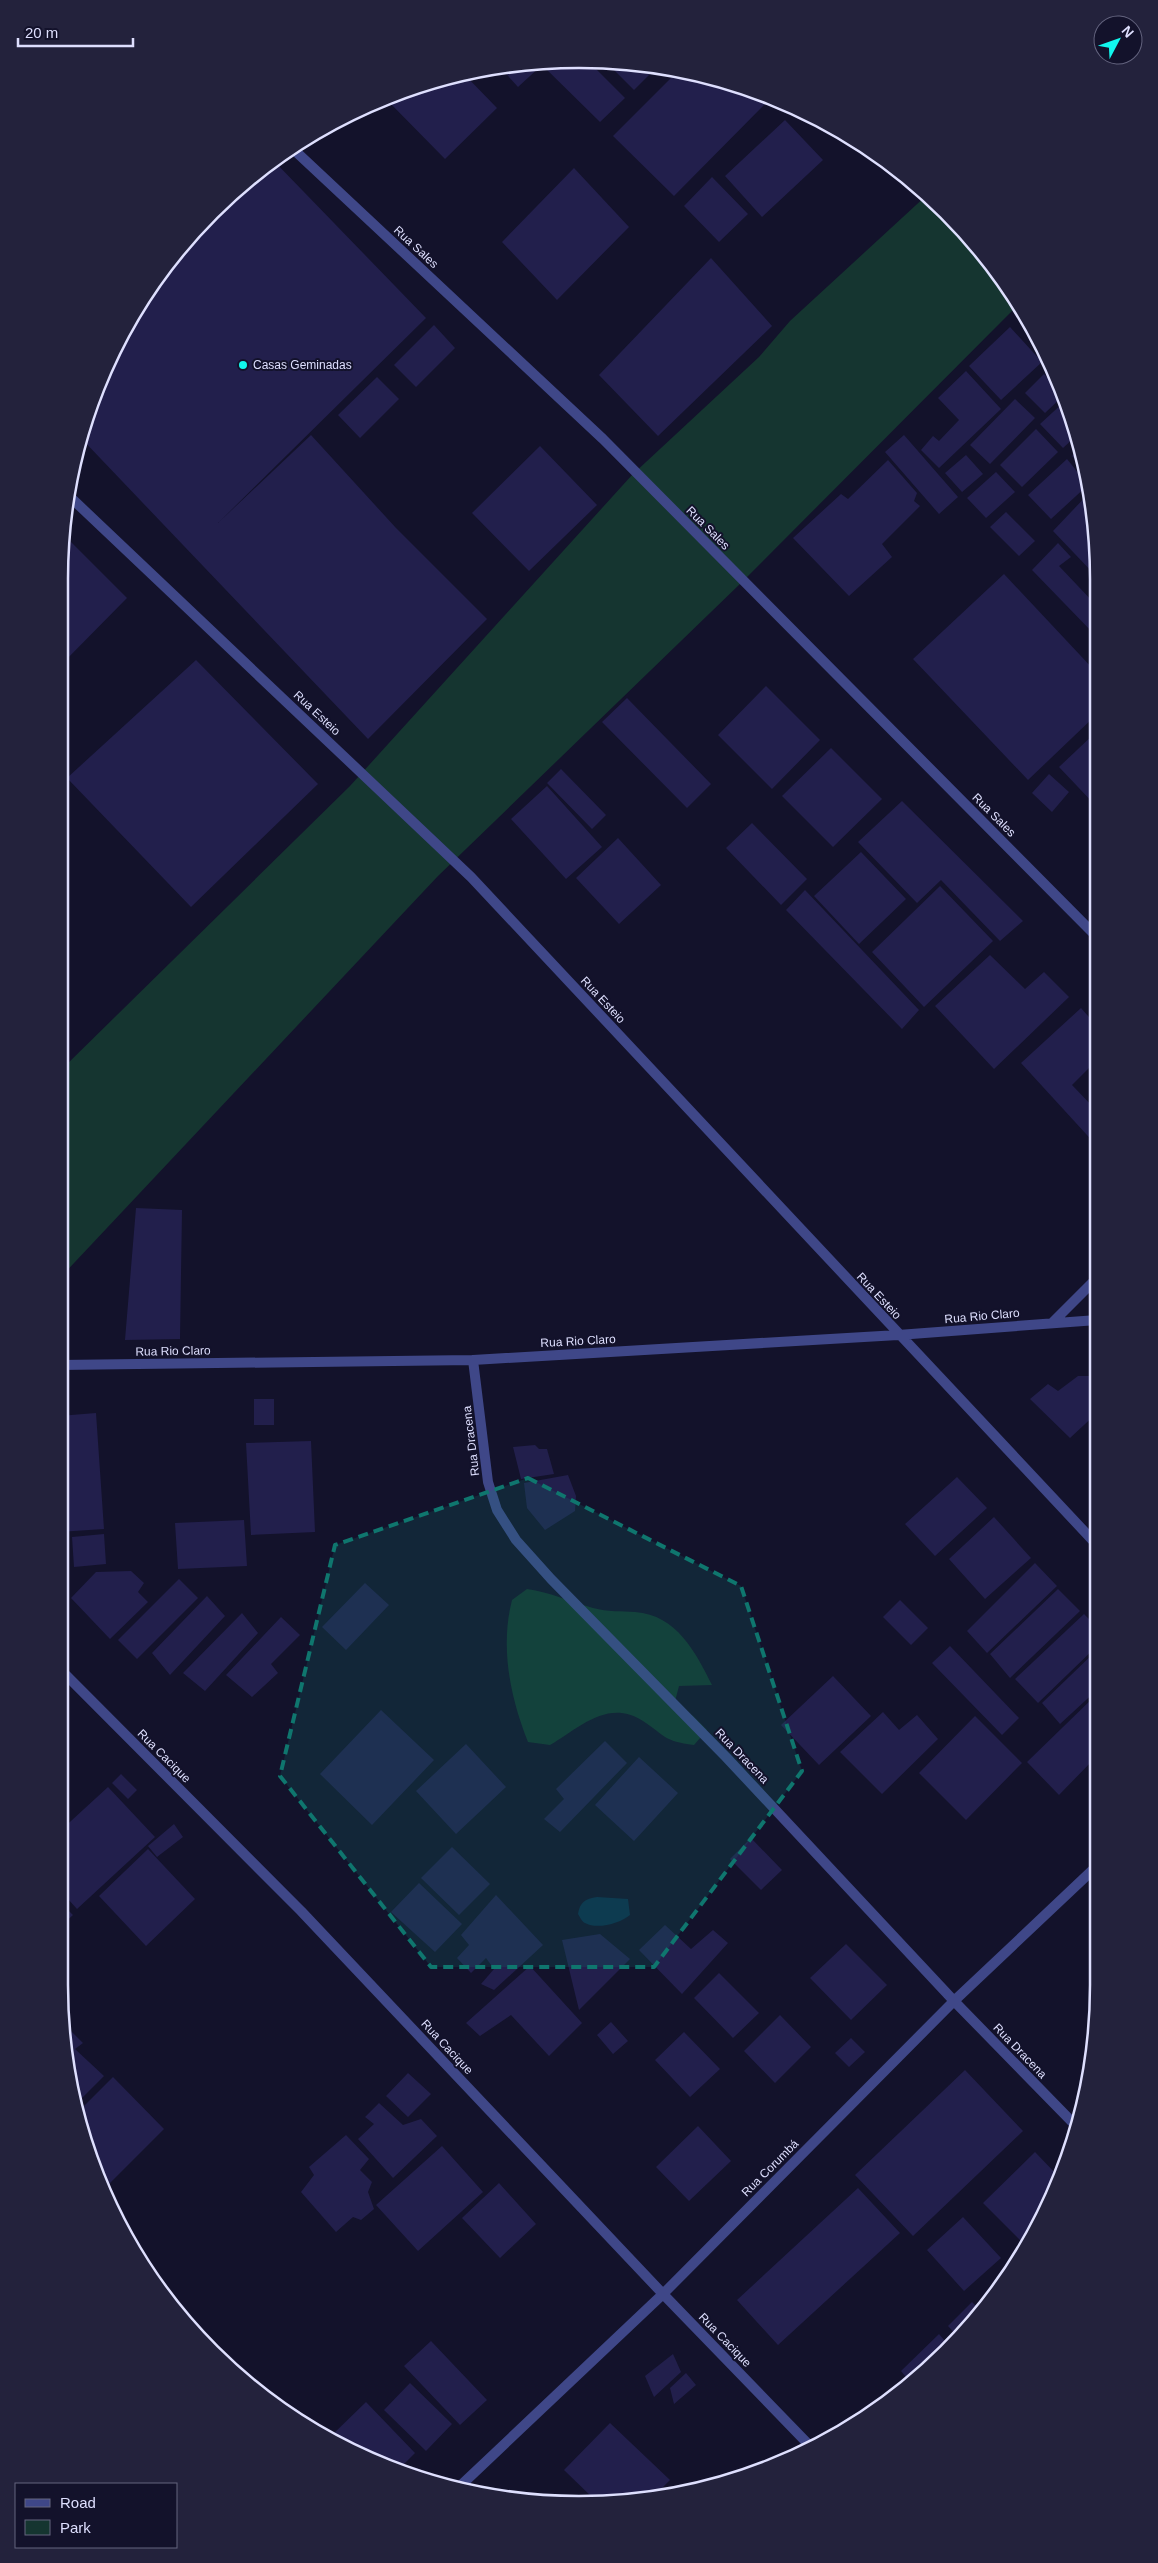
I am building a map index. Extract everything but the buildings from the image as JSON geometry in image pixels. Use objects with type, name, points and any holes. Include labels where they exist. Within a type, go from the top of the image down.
[{"type":"street","name":"Rua Sales","points":[[297,153],[602,439],[1090,930]]},
{"type":"street","name":"Rua Esteio","points":[[74,500],[471,877],[898,1335],[1090,1538]]},
{"type":"street","points":[[1052,1322],[1090,1285]]},
{"type":"street","name":"Rua Rio Claro","points":[[68,1364],[473,1360],[898,1335],[1090,1320]]},
{"type":"street","name":"Rua Dracena","points":[[473,1360],[488,1482],[497,1510],[516,1540],[551,1579],[726,1757],[954,2001],[1071,2121]]},
{"type":"street","name":"Rua Cacique","points":[[68,1677],[301,1911],[663,2294],[806,2442]]},
{"type":"street","name":"Rua Corumbá","points":[[465,2482],[663,2294],[954,2001],[1090,1873]]},
{"type":"highlighted area","points":[[528,1478],[741,1586],[802,1771],[654,1967],[431,1967],[280,1776],[335,1545]]},
{"type":"green space","points":[[922,200],[964,242],[985,268],[1013,310],[741,583],[438,876],[68,1269],[68,1063],[350,786],[632,475],[759,357],[790,321]]},
{"type":"green space","points":[[527,1589],[544,1592],[599,1609],[650,1615],[674,1628],[692,1649],[712,1685],[679,1686],[674,1705],[693,1716],[707,1730],[694,1745],[676,1742],[665,1737],[643,1721],[630,1715],[618,1713],[594,1718],[550,1745],[528,1742],[516,1707],[507,1654],[507,1636],[512,1600]]},
{"type":"water","points":[[597,1897],[628,1899],[630,1915],[621,1921],[602,1926],[590,1925],[582,1921],[578,1914],[580,1907],[586,1900]]},
{"type":"place","name":"Casas Geminadas","points":[[243,365]]}]
